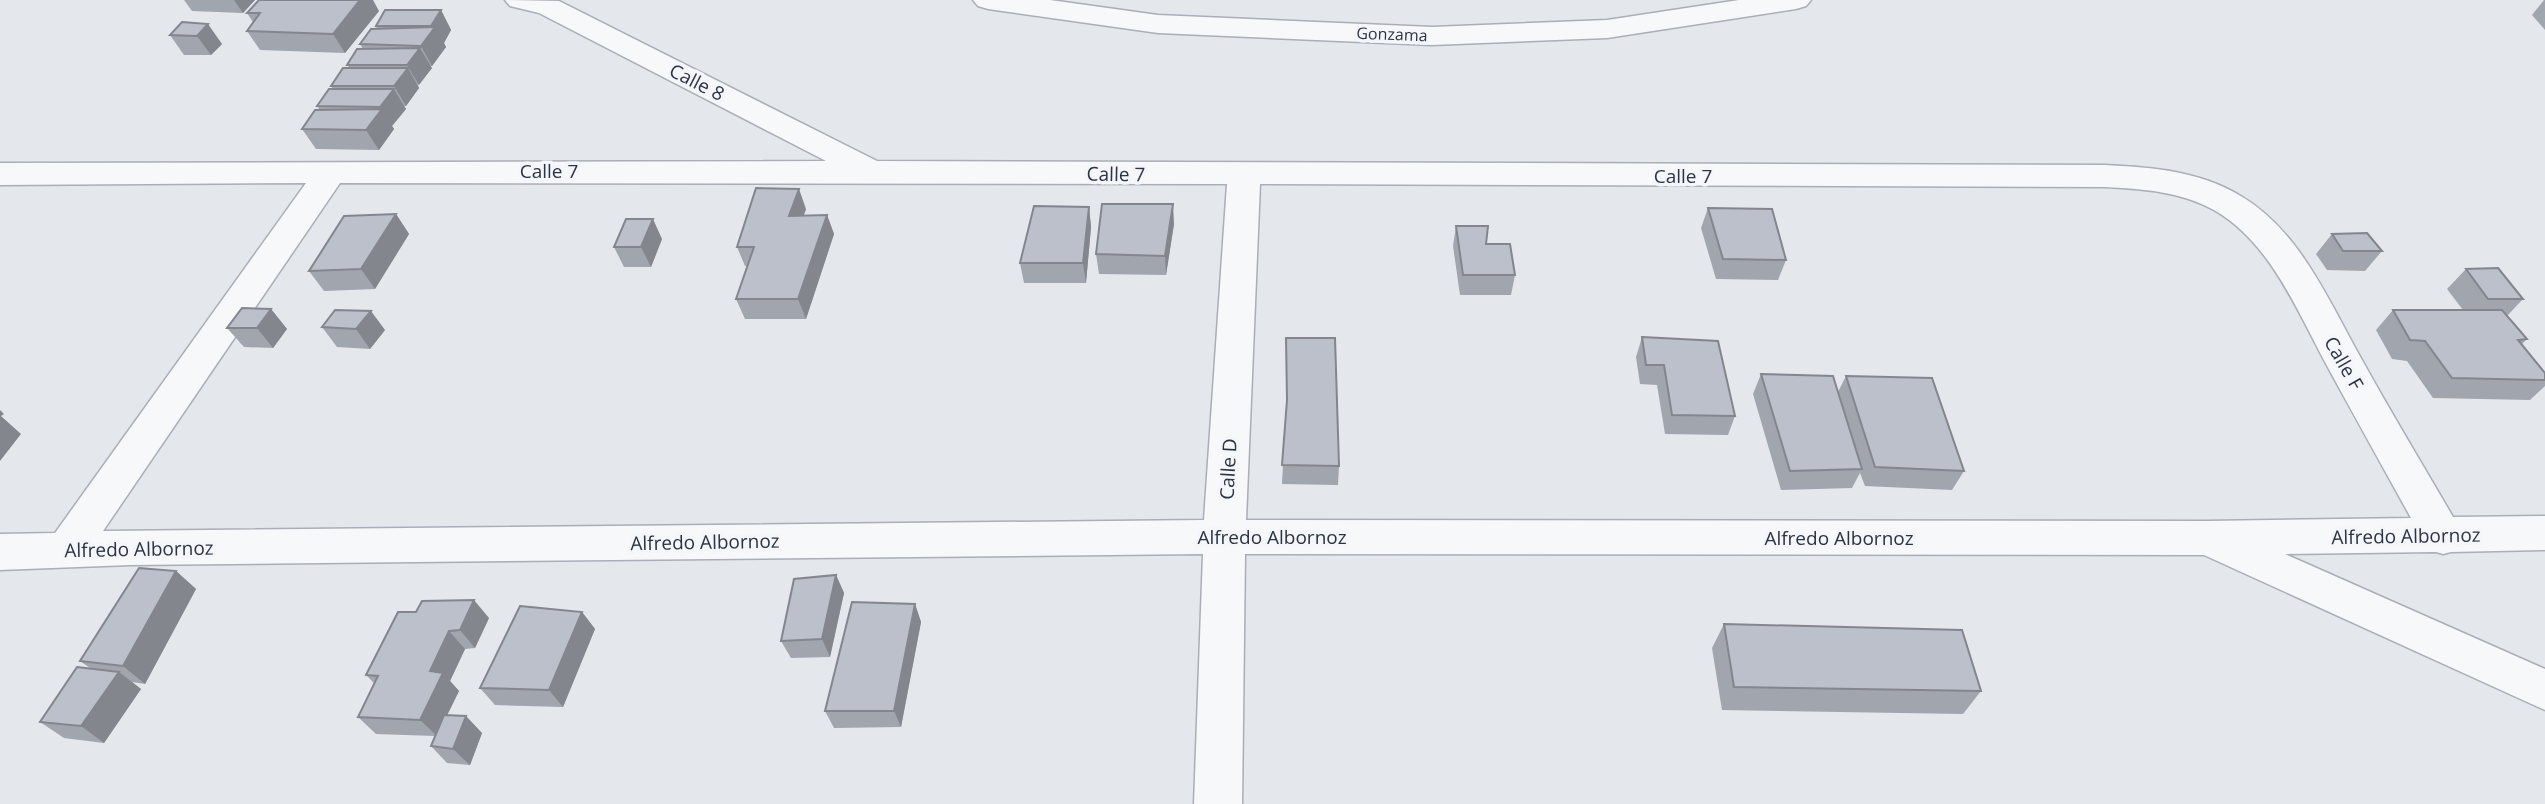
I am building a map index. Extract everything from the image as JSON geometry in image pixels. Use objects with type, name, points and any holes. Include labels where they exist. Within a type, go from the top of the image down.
[{"type":"street","name":"Calle 8","points":[[520,0],[549,7],[871,171]]},
{"type":"street","name":"Gonzama","points":[[988,0],[1158,24],[1432,36],[1607,29],[1796,0]]},
{"type":"street","name":"Calle 7","points":[[0,174],[871,171],[1244,176],[2105,176],[2147,178],[2191,187],[2229,203]]},
{"type":"street","points":[[66,551],[331,172]]},
{"type":"street","name":"Calle D","points":[[1217,804],[1224,537],[1244,176]]},
{"type":"street","name":"Calle F","points":[[2229,203],[2258,225],[2279,252],[2443,537]]},
{"type":"street","name":"Alfredo Albornoz","points":[[0,552],[1224,537],[2208,538],[2443,537],[2545,533]]},
{"type":"street","points":[[2208,538],[2545,690]]},
{"type":"building","points":[[259,0],[360,0],[333,34],[247,31],[260,13],[247,13]]},
{"type":"building","points":[[385,10],[441,10],[431,26],[376,26]]},
{"type":"building","points":[[182,22],[208,24],[197,36],[170,35]]},
{"type":"building","points":[[435,27],[421,46],[360,44],[371,29]]},
{"type":"building","points":[[420,48],[407,65],[347,65],[357,49]]},
{"type":"building","points":[[343,68],[408,68],[394,86],[331,86]]},
{"type":"building","points":[[329,89],[394,89],[380,107],[317,106]]},
{"type":"building","points":[[382,109],[366,130],[302,129],[315,110]]},
{"type":"building","points":[[756,188],[799,189],[789,216],[827,215],[798,299],[736,299],[754,247],[737,247]]},
{"type":"building","points":[[1102,204],[1173,204],[1165,256],[1096,254]]},
{"type":"building","points":[[1034,206],[1089,207],[1083,263],[1020,263]]},
{"type":"building","points":[[1708,208],[1772,209],[1786,260],[1723,259]]},
{"type":"building","points":[[396,214],[361,269],[309,271],[344,216]]},
{"type":"building","points":[[626,219],[653,219],[641,247],[614,247]]},
{"type":"building","points":[[1456,226],[1488,226],[1486,244],[1510,244],[1515,275],[1463,275]]},
{"type":"building","points":[[2367,233],[2382,251],[2343,251],[2332,234]]},
{"type":"building","points":[[2498,268],[2523,299],[2488,299],[2466,269]]},
{"type":"building","points":[[242,308],[271,309],[257,328],[227,328]]},
{"type":"building","points":[[335,310],[371,311],[356,329],[322,327]]},
{"type":"building","points":[[2393,310],[2502,310],[2527,339],[2518,340],[2545,373],[2545,380],[2452,378],[2425,341],[2410,340]]},
{"type":"building","points":[[1642,337],[1718,341],[1735,416],[1672,415],[1664,365],[1646,365]]},
{"type":"building","points":[[1286,338],[1335,338],[1339,466],[1282,465],[1287,400]]},
{"type":"building","points":[[1761,374],[1833,376],[1862,469],[1790,471]]},
{"type":"building","points":[[1846,376],[1932,378],[1964,471],[1875,467]]},
{"type":"building","points":[[139,568],[176,571],[123,666],[80,661]]},
{"type":"building","points":[[836,575],[822,639],[781,641],[794,579]]},
{"type":"building","points":[[474,600],[460,630],[449,631],[430,671],[443,673],[420,720],[358,717],[378,676],[366,675],[398,612],[416,612],[422,601]]},
{"type":"building","points":[[852,602],[915,604],[894,711],[825,711]]},
{"type":"building","points":[[520,606],[582,612],[549,690],[480,688]]},
{"type":"building","points":[[1724,624],[1962,630],[1981,691],[1734,687]]},
{"type":"building","points":[[77,667],[119,672],[81,726],[40,722]]},
{"type":"building","points":[[444,715],[466,716],[453,749],[431,746]]}]
